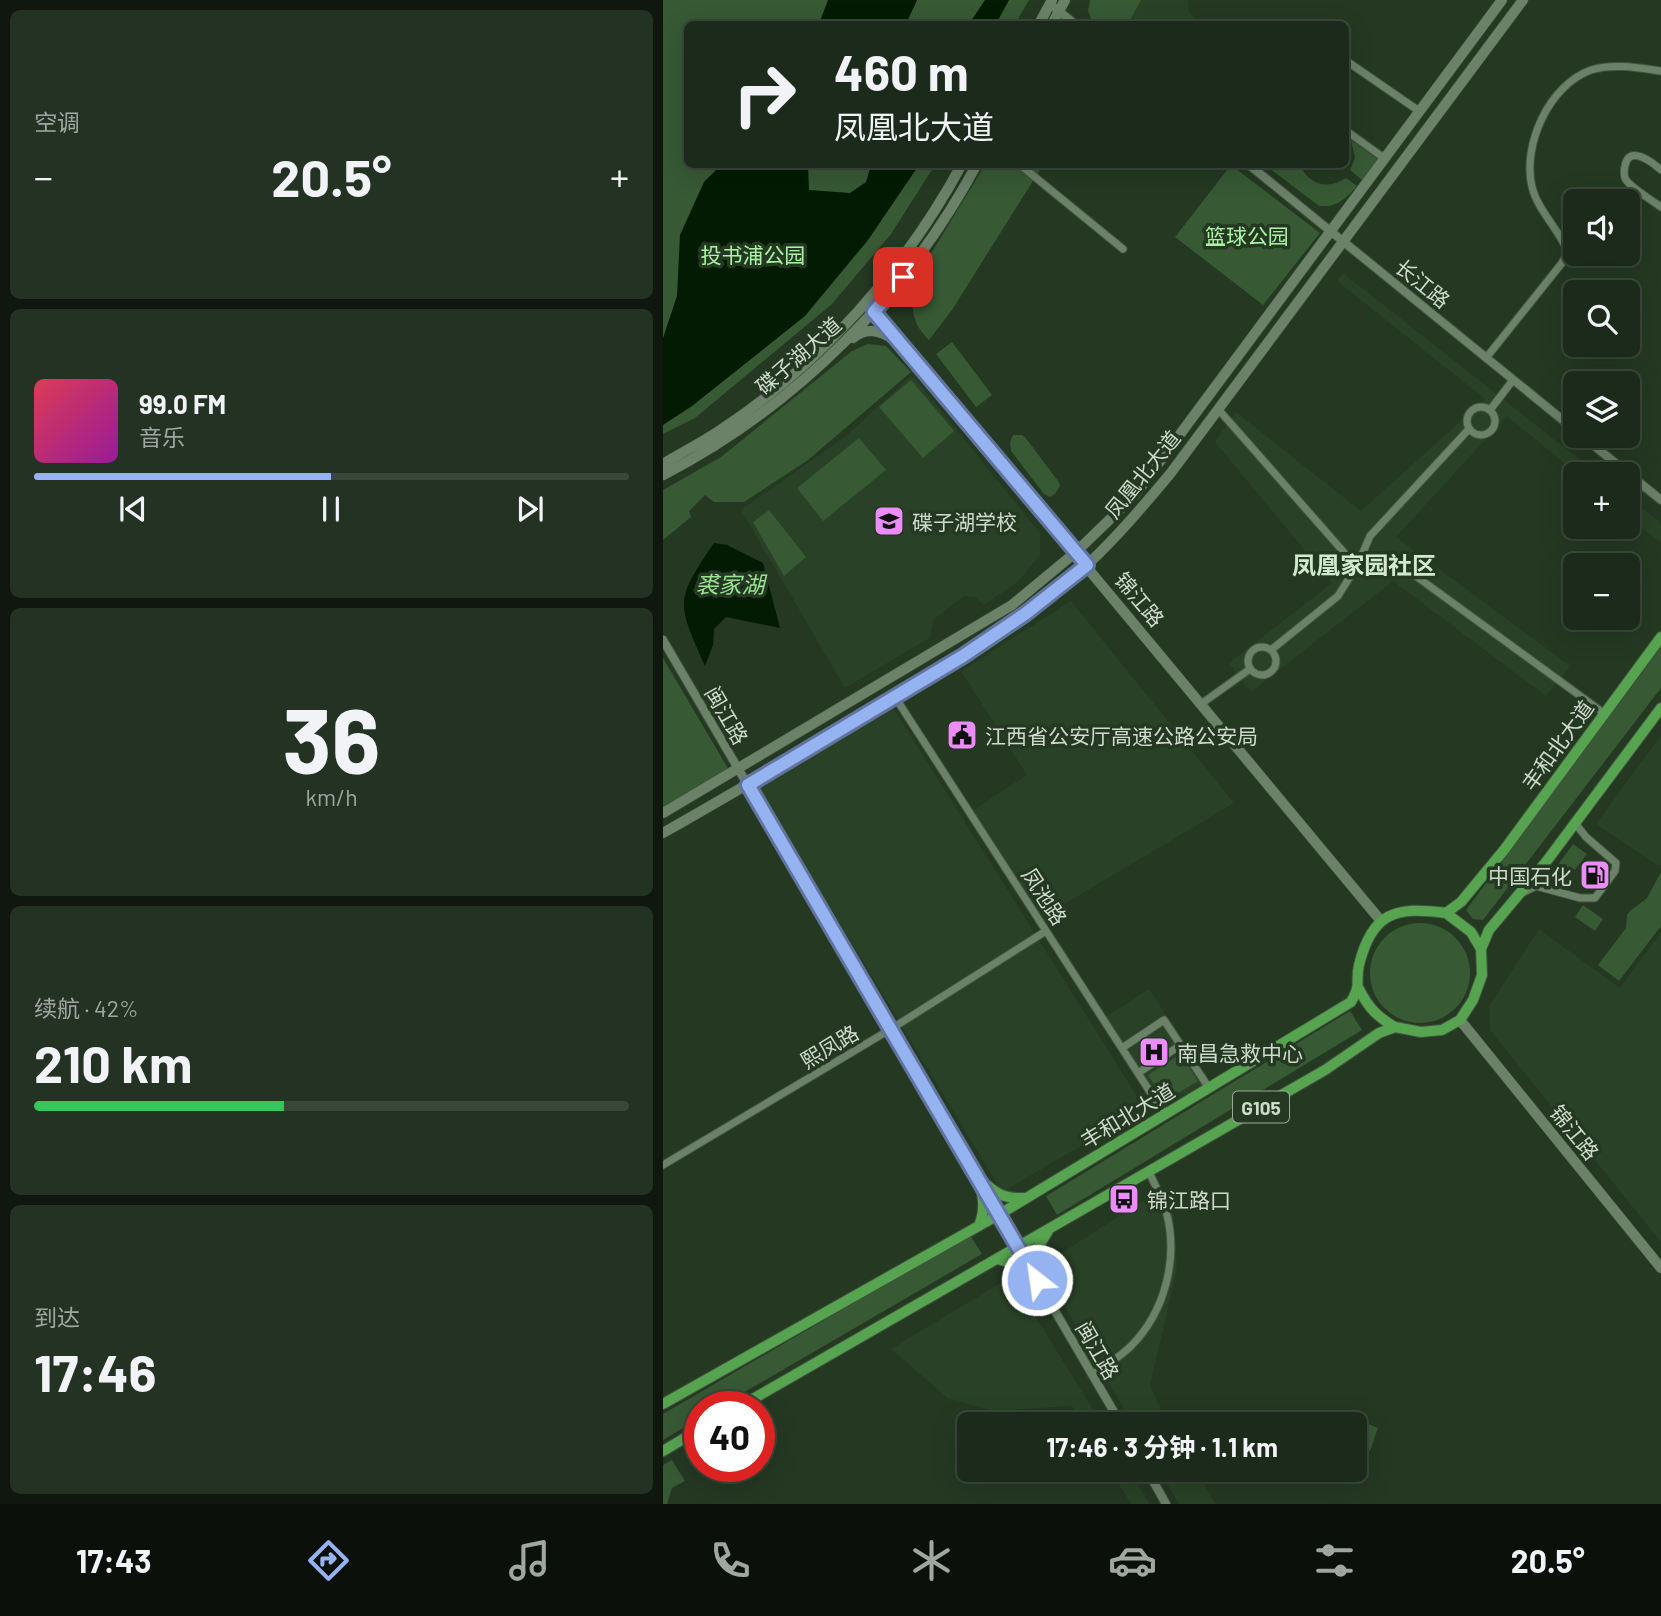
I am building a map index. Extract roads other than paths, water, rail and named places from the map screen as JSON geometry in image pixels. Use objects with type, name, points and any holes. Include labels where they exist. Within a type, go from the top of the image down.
[{"type":"highway","name":"丰和北大道","points":[[1446,913],[1461,902],[1504,850],[1661,638]]},
{"type":"highway","points":[[1481,949],[1471,932],[1446,913],[1401,911],[1381,921],[1369,938],[1358,968],[1359,989],[1365,1003],[1378,1017],[1395,1027],[1421,1031],[1442,1030],[1460,1020],[1473,1000],[1482,975],[1481,949],[1488,930],[1575,823],[1661,708]]},
{"type":"highway","name":"丰和北大道","points":[[663,1404],[1027,1198],[1351,1002],[1359,989]]},
{"type":"highway","name":"G105","points":[[767,1391],[1325,1070],[1379,1033],[1395,1027]]},
{"type":"highway","points":[[979,1178],[995,1193],[1009,1199],[1027,1198]]},
{"type":"highway","points":[[979,1178],[985,1211],[979,1226]]},
{"type":"highway","points":[[1037,1280],[1036,1251],[1049,1229]]},
{"type":"highway","points":[[997,1259],[1015,1264],[1037,1280]]},
{"type":"highway","points":[[663,1451],[684,1439]]},
{"type":"main road","points":[[1054,21],[1065,0]]},
{"type":"main road","name":"凤凰北大道","points":[[663,813],[1012,605],[1076,552],[1135,495],[1502,0]]},
{"type":"main road","name":"凤凰北大道","points":[[663,833],[963,656],[1025,614],[1087,565],[1129,524],[1170,474],[1522,0]]},
{"type":"main road","points":[[1041,21],[1051,2]]},
{"type":"main road","name":"碟子湖大道","points":[[663,464],[719,431],[788,379],[867,303],[941,202],[960,168]]},
{"type":"main road","name":"碟子湖大道","points":[[663,475],[697,457],[775,404],[874,312],[913,265],[975,168]]},
{"type":"main road","name":"锦江路","points":[[867,303],[1381,921]]},
{"type":"main road","points":[[830,355],[866,331],[879,332],[905,348]]},
{"type":"main road","name":"锦江路","points":[[1460,1020],[1661,1268]]},
{"type":"street","points":[[1051,2],[1071,21]]},
{"type":"street","points":[[1349,63],[1419,111]]},
{"type":"street","points":[[1486,358],[1568,252],[1562,237],[1549,221],[1532,190],[1529,169],[1534,142],[1550,105],[1575,79],[1590,71],[1605,67],[1661,71]]},
{"type":"street","points":[[1349,133],[1384,158]]},
{"type":"street","points":[[1661,170],[1646,158],[1637,155],[1626,161],[1624,169],[1625,178],[1661,207]]},
{"type":"street","points":[[1024,168],[1123,249]]},
{"type":"street","name":"长江路","points":[[1253,168],[1563,420]]},
{"type":"street","points":[[1490,410],[1513,380]]},
{"type":"street","points":[[1469,429],[1467,421],[1470,412],[1481,407],[1490,410]]},
{"type":"street","points":[[1218,409],[1349,558],[1367,570],[1387,561],[1398,564],[1605,713]]},
{"type":"street","points":[[1469,429],[1482,435],[1491,432],[1495,423],[1490,410]]},
{"type":"street","points":[[1271,650],[1338,596],[1358,564],[1370,536],[1469,429]]},
{"type":"street","points":[[1597,448],[1661,500]]},
{"type":"street","name":"闽江路","points":[[663,640],[1114,1412]]},
{"type":"street","points":[[1263,647],[1271,650],[1276,663],[1272,671],[1258,675],[1250,669],[1249,656],[1254,649],[1263,647]]},
{"type":"street","points":[[1201,704],[1250,669]]},
{"type":"street","name":"凤池路","points":[[895,697],[1165,1115]]},
{"type":"street","points":[[1518,895],[1536,886],[1580,898],[1595,898],[1615,871],[1616,863],[1586,837],[1575,823]]},
{"type":"street","name":"熙凤路","points":[[663,1165],[891,1029],[1046,931]]},
{"type":"street","points":[[1121,1048],[1165,1020],[1209,1088]]},
{"type":"street","points":[[1138,1073],[1181,1045]]},
{"type":"street","points":[[1092,1375],[1129,1348],[1141,1335],[1152,1320],[1168,1276],[1171,1255],[1166,1210],[1149,1172]]},
{"type":"street","points":[[1154,1482],[1166,1504]]},
{"type":"water","points":[[828,0],[917,0],[907,21],[820,21]]},
{"type":"water","points":[[985,0],[1009,0],[998,21],[971,21]]},
{"type":"water","points":[[718,168],[808,168],[809,190],[850,193],[866,182],[870,168],[917,168],[868,240],[805,316],[692,406],[663,425],[663,338],[677,296],[680,235],[704,182]]},
{"type":"water","name":"裘家湖","points":[[714,543],[727,545],[763,563],[780,628],[726,617],[714,629],[713,645],[705,666],[689,628],[684,603],[692,578]]},
{"type":"place","name":"碟子湖学校","points":[[889,521]]},
{"type":"place","name":"江西省公安厅高速公路公安局","points":[[962,735]]},
{"type":"place","name":"中国石化","points":[[1595,875]]},
{"type":"place","name":"南昌急救中心","points":[[1154,1052]]},
{"type":"place","name":"锦江路口","points":[[1124,1199]]},
{"type":"district","name":"凤凰家园社区","points":[[1364,564]]},
{"type":"park label","name":"篮球公园","points":[[1247,235]]},
{"type":"park label","name":"投书浦公园","points":[[753,254]]}]
